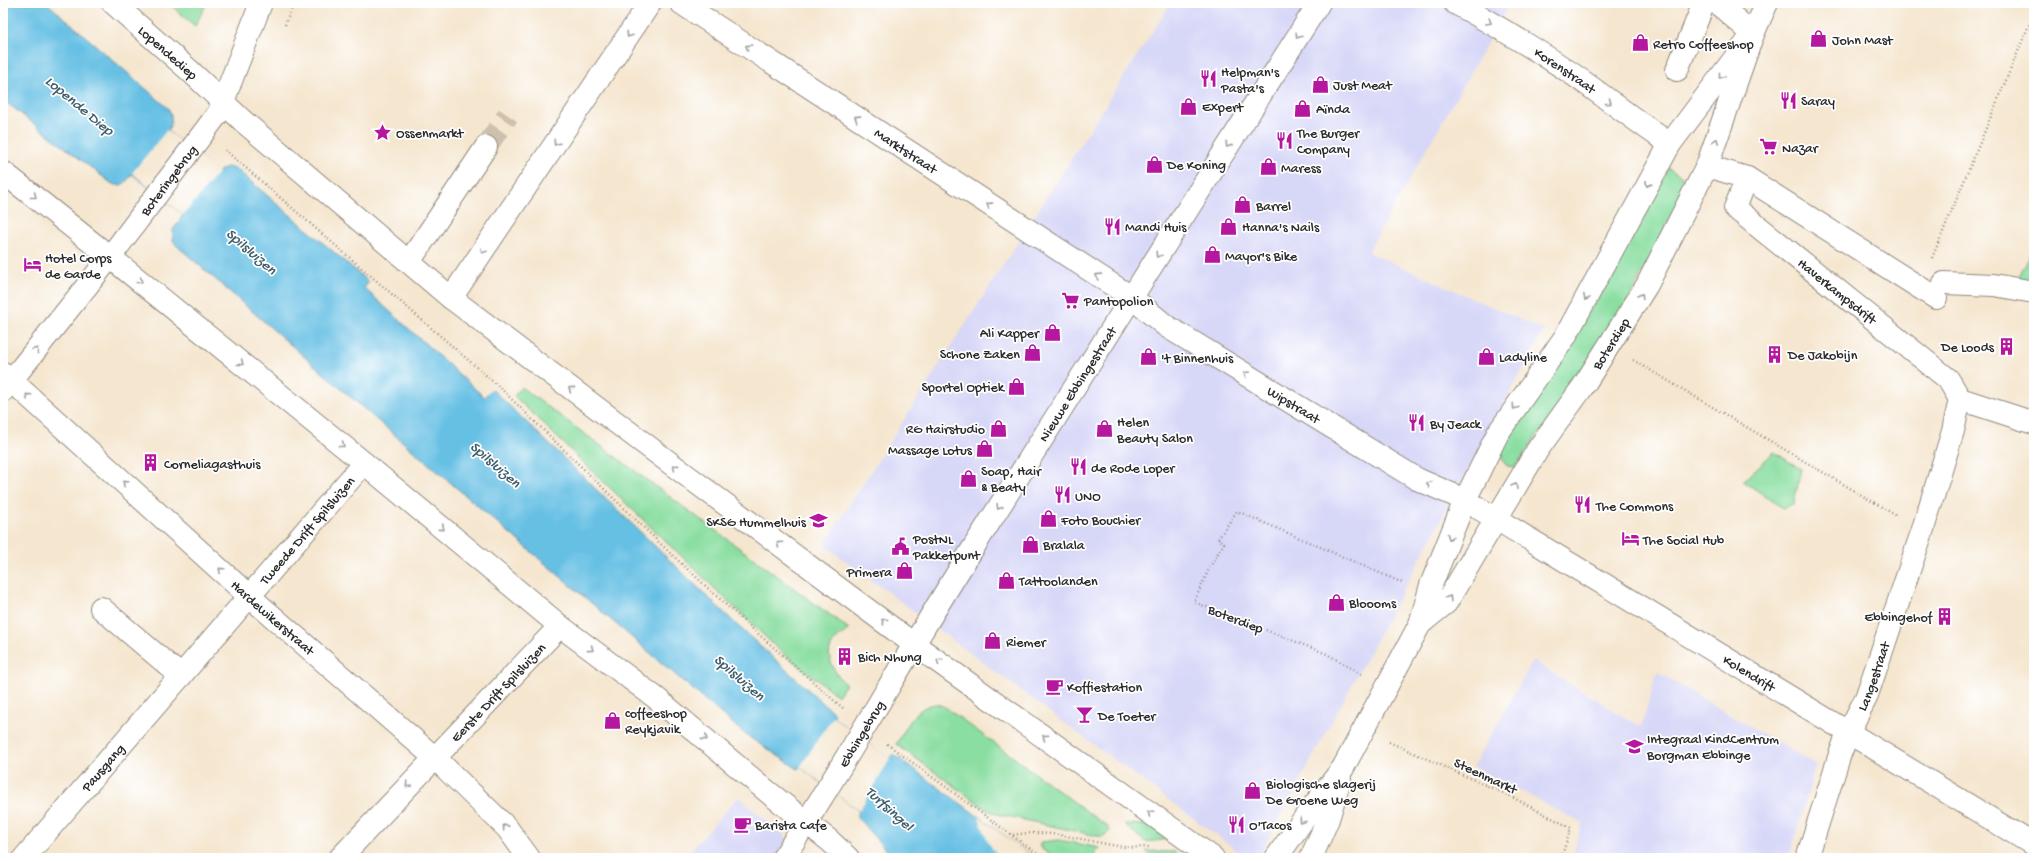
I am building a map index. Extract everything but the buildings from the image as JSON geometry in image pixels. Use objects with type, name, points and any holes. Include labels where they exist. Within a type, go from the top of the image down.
[{"type":"street","name":"Lopendediep","points":[[113,3],[223,101]]},
{"type":"street","name":"Boteringebrug","points":[[6,382],[110,257],[219,112],[239,55],[261,3]]},
{"type":"street","points":[[451,298],[650,3]]},
{"type":"street","name":"Marktstraat","points":[[681,3],[1131,297]]},
{"type":"street","name":"Nieuwe Ebbingestraat","points":[[915,645],[966,560],[1131,297],[1319,3]]},
{"type":"street","name":"Korenstraat","points":[[1455,3],[1539,52],[1588,85],[1635,121],[1670,144]]},
{"type":"street","points":[[1677,70],[1704,3]]},
{"type":"street","points":[[1716,3],[1753,34]]},
{"type":"street","name":"Boterdiep","points":[[1420,624],[1446,603],[1538,449],[1610,346],[1647,285],[1707,166],[1753,34],[1767,3]]},
{"type":"street","name":"Boterdiep","points":[[1276,858],[1310,809],[1343,768],[1420,624],[1429,593],[1465,500],[1498,433],[1564,337],[1670,144],[1753,34]]},
{"type":"street","points":[[223,101],[244,122],[451,298],[915,645],[1213,858]]},
{"type":"street","points":[[409,262],[486,147]]},
{"type":"street","points":[[1707,166],[1747,178],[1929,284],[1994,285],[2034,292]]},
{"type":"street","points":[[3,172],[364,463],[560,626],[656,698],[807,822],[848,858]]},
{"type":"street","name":"Haverkampsdrift","points":[[1747,178],[1735,208],[1948,379],[1960,399]]},
{"type":"street","name":"Wipstraat","points":[[1131,297],[1166,326],[1417,479],[1465,500]]},
{"type":"street","name":"Hardewikerstraat","points":[[6,382],[435,758],[507,828],[528,858]]},
{"type":"street","points":[[1960,399],[2034,423]]},
{"type":"street","name":"Langestraat","points":[[1807,858],[1848,733],[1866,698],[1923,529],[1953,431],[1960,399]]},
{"type":"street","name":"Tweede Drift Spilsluizen","points":[[250,596],[364,463]]},
{"type":"street","name":"Kolendrift","points":[[1465,500],[2034,845]]},
{"type":"street","name":"Pausgang","points":[[24,858],[250,596]]},
{"type":"street","points":[[100,608],[181,676]]},
{"type":"street","name":"Eerste Drift Spilsluizen","points":[[340,858],[560,626]]},
{"type":"street","name":"Ebbingebrug","points":[[783,858],[829,788],[915,645]]},
{"type":"street","name":"Boterdiep","points":[[1310,858],[1328,819],[1343,768]]},
{"type":"path","points":[[1929,284],[2034,13]]},
{"type":"path","points":[[227,151],[496,384],[686,568],[823,693],[863,732],[894,750],[1044,858]]},
{"type":"path","points":[[1610,346],[1891,512]]},
{"type":"path","name":"Boterdiep","points":[[1386,688],[1327,654],[1194,602],[1224,544],[1218,539],[1237,511],[1429,593]]},
{"type":"path","name":"Steenmarkt","points":[[1363,730],[1510,796],[1571,828],[1561,858]]},
{"type":"path","points":[[1012,835],[1023,833],[1058,834],[1124,847],[1151,846]]},
{"type":"shaded area","points":[[1171,3],[1510,3],[1368,252],[1544,330],[1258,858],[1247,858],[824,545]]},
{"type":"shaded area","name":"Integraal KindCentrum Borgman Ebbinge","points":[[1533,661],[1641,727],[1657,672],[1816,765],[1789,858],[1572,858],[1582,823],[1473,766]]},
{"type":"shaded area","points":[[738,797],[811,858],[684,858]]},
{"type":"green space","points":[[168,3],[207,3],[195,26]]},
{"type":"green space","points":[[1668,168],[1689,181],[1617,323],[1515,467],[1507,466],[1502,460],[1502,447],[1601,293]]},
{"type":"green space","points":[[2034,247],[2034,284],[2018,278]]},
{"type":"green space","points":[[521,387],[849,629],[831,646],[829,656],[834,669],[846,684],[838,696],[779,650],[514,396]]},
{"type":"green space","points":[[1774,452],[1801,469],[1794,503],[1783,508],[1743,481]]},
{"type":"green space","points":[[937,704],[945,707],[1108,827],[1110,831],[1102,837],[997,814],[986,809],[896,744],[912,718],[917,713],[929,705]]},
{"type":"green space","points":[[1124,824],[1148,825],[1170,839],[1145,842]]},
{"type":"green space","points":[[1059,840],[1100,848],[1092,858],[1070,858],[1055,856],[1048,853],[1039,844],[1041,842]]},
{"type":"green space","points":[[1146,851],[1175,852],[1179,858],[1154,858]]},
{"type":"water","points":[[3,3],[47,3],[168,108],[171,114],[171,120],[168,131],[218,172],[226,167],[235,168],[369,282],[364,288],[484,397],[492,389],[738,626],[835,714],[833,717],[889,759],[893,754],[1035,858],[893,858],[856,816],[859,811],[800,767],[798,769],[746,735],[370,414],[176,245],[173,240],[173,230],[183,215],[132,174],[126,182],[121,185],[111,183],[3,100]]},
{"type":"pier","points":[[167,130],[219,172],[183,215],[132,173]]},
{"type":"pier","points":[[833,717],[890,759],[859,811],[800,767]]},
{"type":"pier","points":[[979,817],[1035,858],[999,858],[988,842]]},
{"type":"tunnel","points":[[486,147],[508,115]]},
{"type":"place","name":"John Mast","points":[[1819,39]]},
{"type":"place","name":"Retro Coffeeshop","points":[[1640,43]]},
{"type":"place","name":"Helpman's Pasta's","points":[[1208,79]]},
{"type":"place","name":"Just Meat","points":[[1320,84]]},
{"type":"place","name":"Saray","points":[[1788,100]]},
{"type":"place","name":"Expert","points":[[1189,106]]},
{"type":"place","name":"Aïnda","points":[[1303,108]]},
{"type":"place","name":"Ossenmarkt","points":[[383,132]]},
{"type":"place","name":"The Burger Company","points":[[1284,140]]},
{"type":"place","name":"Nazar","points":[[1769,147]]},
{"type":"place","name":"De Koning","points":[[1154,164]]},
{"type":"place","name":"Maress","points":[[1268,167]]},
{"type":"place","name":"Barrel","points":[[1243,205]]},
{"type":"place","name":"Mandi Huis","points":[[1112,226]]},
{"type":"place","name":"Hanna's Nails","points":[[1229,226]]},
{"type":"place","name":"Mayor's Bike","points":[[1212,255]]},
{"type":"place","name":"Hotel Corps de Garde","points":[[32,265]]},
{"type":"place","name":"Pantopolion","points":[[1071,300]]},
{"type":"place","name":"Ali Kapper","points":[[1052,332]]},
{"type":"place","name":"De Loods","points":[[2007,346]]},
{"type":"place","name":"Schone Zaken","points":[[1033,353]]},
{"type":"place","name":"De Jakobijn","points":[[1775,354]]},
{"type":"place","name":"Ladyline","points":[[1486,356]]},
{"type":"place","name":"'t Binnenhuis","points":[[1148,357]]},
{"type":"place","name":"Sportel Optiek","points":[[1017,386]]},
{"type":"place","name":"By Jeack","points":[[1417,423]]},
{"type":"place","name":"RG Hairstudio","points":[[998,428]]},
{"type":"place","name":"Helen Beauty Salon","points":[[1104,429]]},
{"type":"place","name":"Massage Lotus","points":[[985,449]]},
{"type":"place","name":"Corneliagasthuis","points":[[151,463]]},
{"type":"place","name":"de Rode Loper","points":[[1078,467]]},
{"type":"place","name":"Soap, Hair & Beaty","points":[[968,478]]},
{"type":"place","name":"UNO","points":[[1062,495]]},
{"type":"place","name":"The Commons","points":[[1583,505]]},
{"type":"place","name":"Foto Bouchier","points":[[1048,519]]},
{"type":"place","name":"SKSG Hummelhuis","points":[[819,521]]},
{"type":"place","name":"The Social Hub","points":[[1630,539]]},
{"type":"place","name":"Bralala","points":[[1030,544]]},
{"type":"place","name":"PostNL Pakketpunt","points":[[900,546]]},
{"type":"place","name":"Primera","points":[[905,571]]},
{"type":"place","name":"Tattoolanden","points":[[1006,580]]},
{"type":"place","name":"Bloooms","points":[[1336,602]]},
{"type":"place","name":"Ebbingehof","points":[[1945,616]]},
{"type":"place","name":"Riemer","points":[[993,641]]},
{"type":"place","name":"Bich Nhung","points":[[845,656]]},
{"type":"place","name":"Koffiestation","points":[[1054,686]]},
{"type":"place","name":"De Toeter","points":[[1085,715]]},
{"type":"place","name":"coffeeshop Reykjavik","points":[[612,720]]},
{"type":"place","name":"Integraal KindCentrum Borgman Ebbinge","points":[[1634,746]]},
{"type":"place","name":"Biologische slagerij De Groene Weg","points":[[1253,791]]},
{"type":"place","name":"Barista Cafe","points":[[742,824]]},
{"type":"place","name":"O'Tacos","points":[[1236,824]]},
{"type":"water label","name":"Lopende Diep","points":[[80,105]]},
{"type":"water label","name":"Spilsluizen","points":[[252,251]]},
{"type":"water label","name":"Spilsluizen","points":[[496,464]]},
{"type":"water label","name":"Spilsluizen","points":[[740,677]]},
{"type":"water label","name":"Turfsingel","points":[[890,808]]}]
